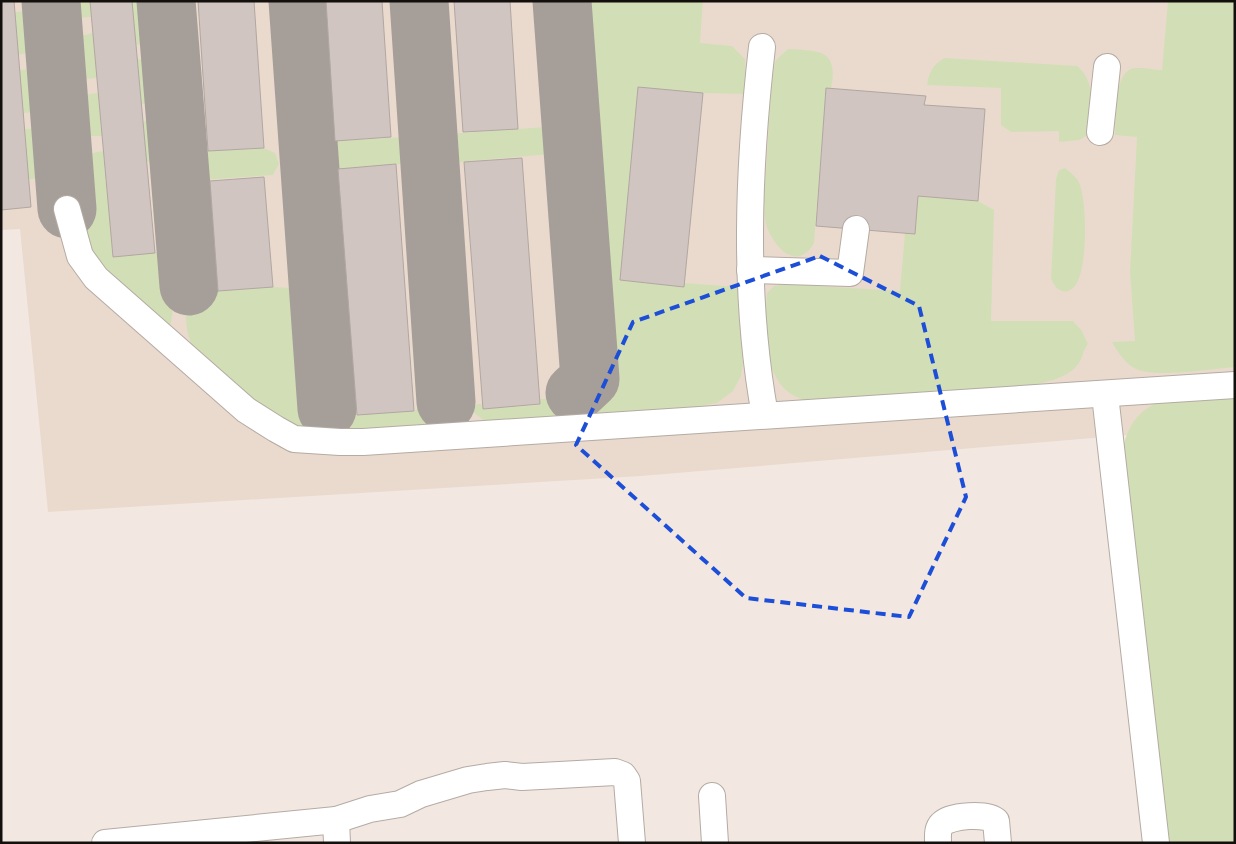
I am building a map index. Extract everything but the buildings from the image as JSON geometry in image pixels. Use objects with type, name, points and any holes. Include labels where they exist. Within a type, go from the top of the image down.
[{"type":"lane","points":[[762,47],[753,145],[750,270],[757,372],[765,415]]},
{"type":"lane","points":[[1100,132],[1107,68]]},
{"type":"lane","points":[[67,209],[80,256],[96,278],[246,410],[276,430],[294,438],[363,442],[1235,385]]},
{"type":"lane","points":[[750,270],[850,272],[856,229]]},
{"type":"lane","points":[[1105,395],[1156,843]]},
{"type":"lane","points":[[105,843],[337,832],[370,809],[400,804],[421,794],[478,778],[505,775],[522,778],[615,772],[627,780],[632,843]]},
{"type":"lane","points":[[712,796],[715,843]]},
{"type":"lane","points":[[938,843],[937,833],[941,824],[949,820],[984,816],[996,821],[998,843]]},
{"type":"highlighted area","points":[[820,256],[919,306],[966,497],[909,617],[746,598],[576,445],[633,322]]},
{"type":"shaded area","points":[[1,1],[1235,1],[1235,426],[641,476],[48,512],[20,229],[1,230]]},
{"type":"green space","points":[[64,1],[90,1],[91,17],[79,18],[69,15]]},
{"type":"green space","points":[[132,1],[149,1],[157,10],[157,29],[155,34],[149,42],[143,44],[136,45]]},
{"type":"green space","points":[[587,1],[703,1],[700,43],[732,46],[745,59],[746,94],[703,93],[638,87],[620,280],[684,287],[685,283],[738,287],[743,363],[741,376],[733,391],[717,403],[688,408],[592,416],[585,413],[582,396],[613,393]]},
{"type":"green space","points":[[1168,1],[1235,1],[1235,367],[1155,373],[1134,368],[1127,363],[1112,342],[1135,341],[1130,272],[1137,137],[1115,135],[1117,99],[1121,80],[1125,73],[1134,68],[1162,70]]},
{"type":"green space","points":[[29,11],[38,13],[42,21],[42,46],[38,50],[18,55],[15,12]]},
{"type":"green space","points":[[93,33],[97,78],[84,79],[71,71],[67,45],[75,37]]},
{"type":"green space","points":[[788,49],[809,50],[824,55],[829,59],[832,66],[833,76],[831,89],[826,89],[814,243],[808,251],[796,256],[784,252],[773,240],[766,225],[764,201],[772,75],[776,60]]},
{"type":"green space","points":[[944,58],[1077,66],[1088,80],[1092,98],[1088,135],[1079,140],[1059,142],[1059,131],[1011,132],[1001,125],[1001,88],[927,85],[932,69]]},
{"type":"green space","points":[[137,59],[154,60],[162,72],[163,87],[156,99],[150,103],[142,104]]},
{"type":"green space","points":[[38,69],[44,74],[46,102],[39,110],[23,113],[19,70]]},
{"type":"green space","points":[[98,93],[102,136],[82,136],[73,128],[72,103],[82,95]]},
{"type":"green space","points":[[150,120],[162,125],[166,144],[163,155],[154,161],[147,162],[143,121]]},
{"type":"green space","points":[[558,126],[561,153],[450,163],[446,158],[444,140],[448,134]]},
{"type":"green space","points":[[42,128],[48,130],[51,139],[51,171],[46,177],[29,179],[25,129]]},
{"type":"green space","points":[[405,137],[414,140],[419,147],[418,156],[412,163],[338,169],[330,168],[325,161],[328,148],[335,141]]},
{"type":"green space","points":[[264,148],[275,153],[279,164],[273,175],[203,180],[201,165],[208,151]]},
{"type":"green space","points":[[103,151],[113,257],[155,252],[167,255],[172,260],[175,289],[170,329],[93,265],[78,213],[82,209],[78,171],[79,164],[84,158]]},
{"type":"green space","points":[[1065,168],[1076,178],[1080,185],[1084,206],[1085,245],[1079,278],[1073,288],[1065,292],[1057,288],[1051,278],[1056,179],[1059,170]]},
{"type":"green space","points":[[918,196],[978,201],[994,210],[991,321],[1073,321],[1082,331],[1088,344],[1079,363],[1064,376],[1031,385],[813,403],[791,394],[781,385],[774,374],[770,362],[766,334],[767,293],[774,286],[785,284],[900,291],[905,233],[915,234]]},
{"type":"green space","points":[[273,287],[292,288],[295,292],[306,415],[311,420],[310,427],[306,430],[274,421],[194,350],[187,328],[186,319],[189,303],[199,292]]},
{"type":"green space","points":[[1235,394],[1235,843],[1168,843],[1124,444],[1131,426],[1141,413],[1153,405],[1168,399],[1200,395]]},
{"type":"green space","points":[[567,398],[567,407],[557,416],[485,421],[474,413],[474,408],[477,404],[482,404],[483,409],[540,405],[540,399]]},
{"type":"green space","points":[[443,406],[457,408],[460,413],[459,420],[453,424],[395,436],[328,429],[328,417],[414,411],[419,408]]},
{"type":"taxiway","points":[[51,1],[67,209]]},
{"type":"taxiway","points":[[166,1],[189,286]]},
{"type":"taxiway","points":[[298,1],[327,409]]},
{"type":"taxiway","points":[[419,1],[446,402]]},
{"type":"taxiway","points":[[562,1],[590,379],[575,393]]}]
